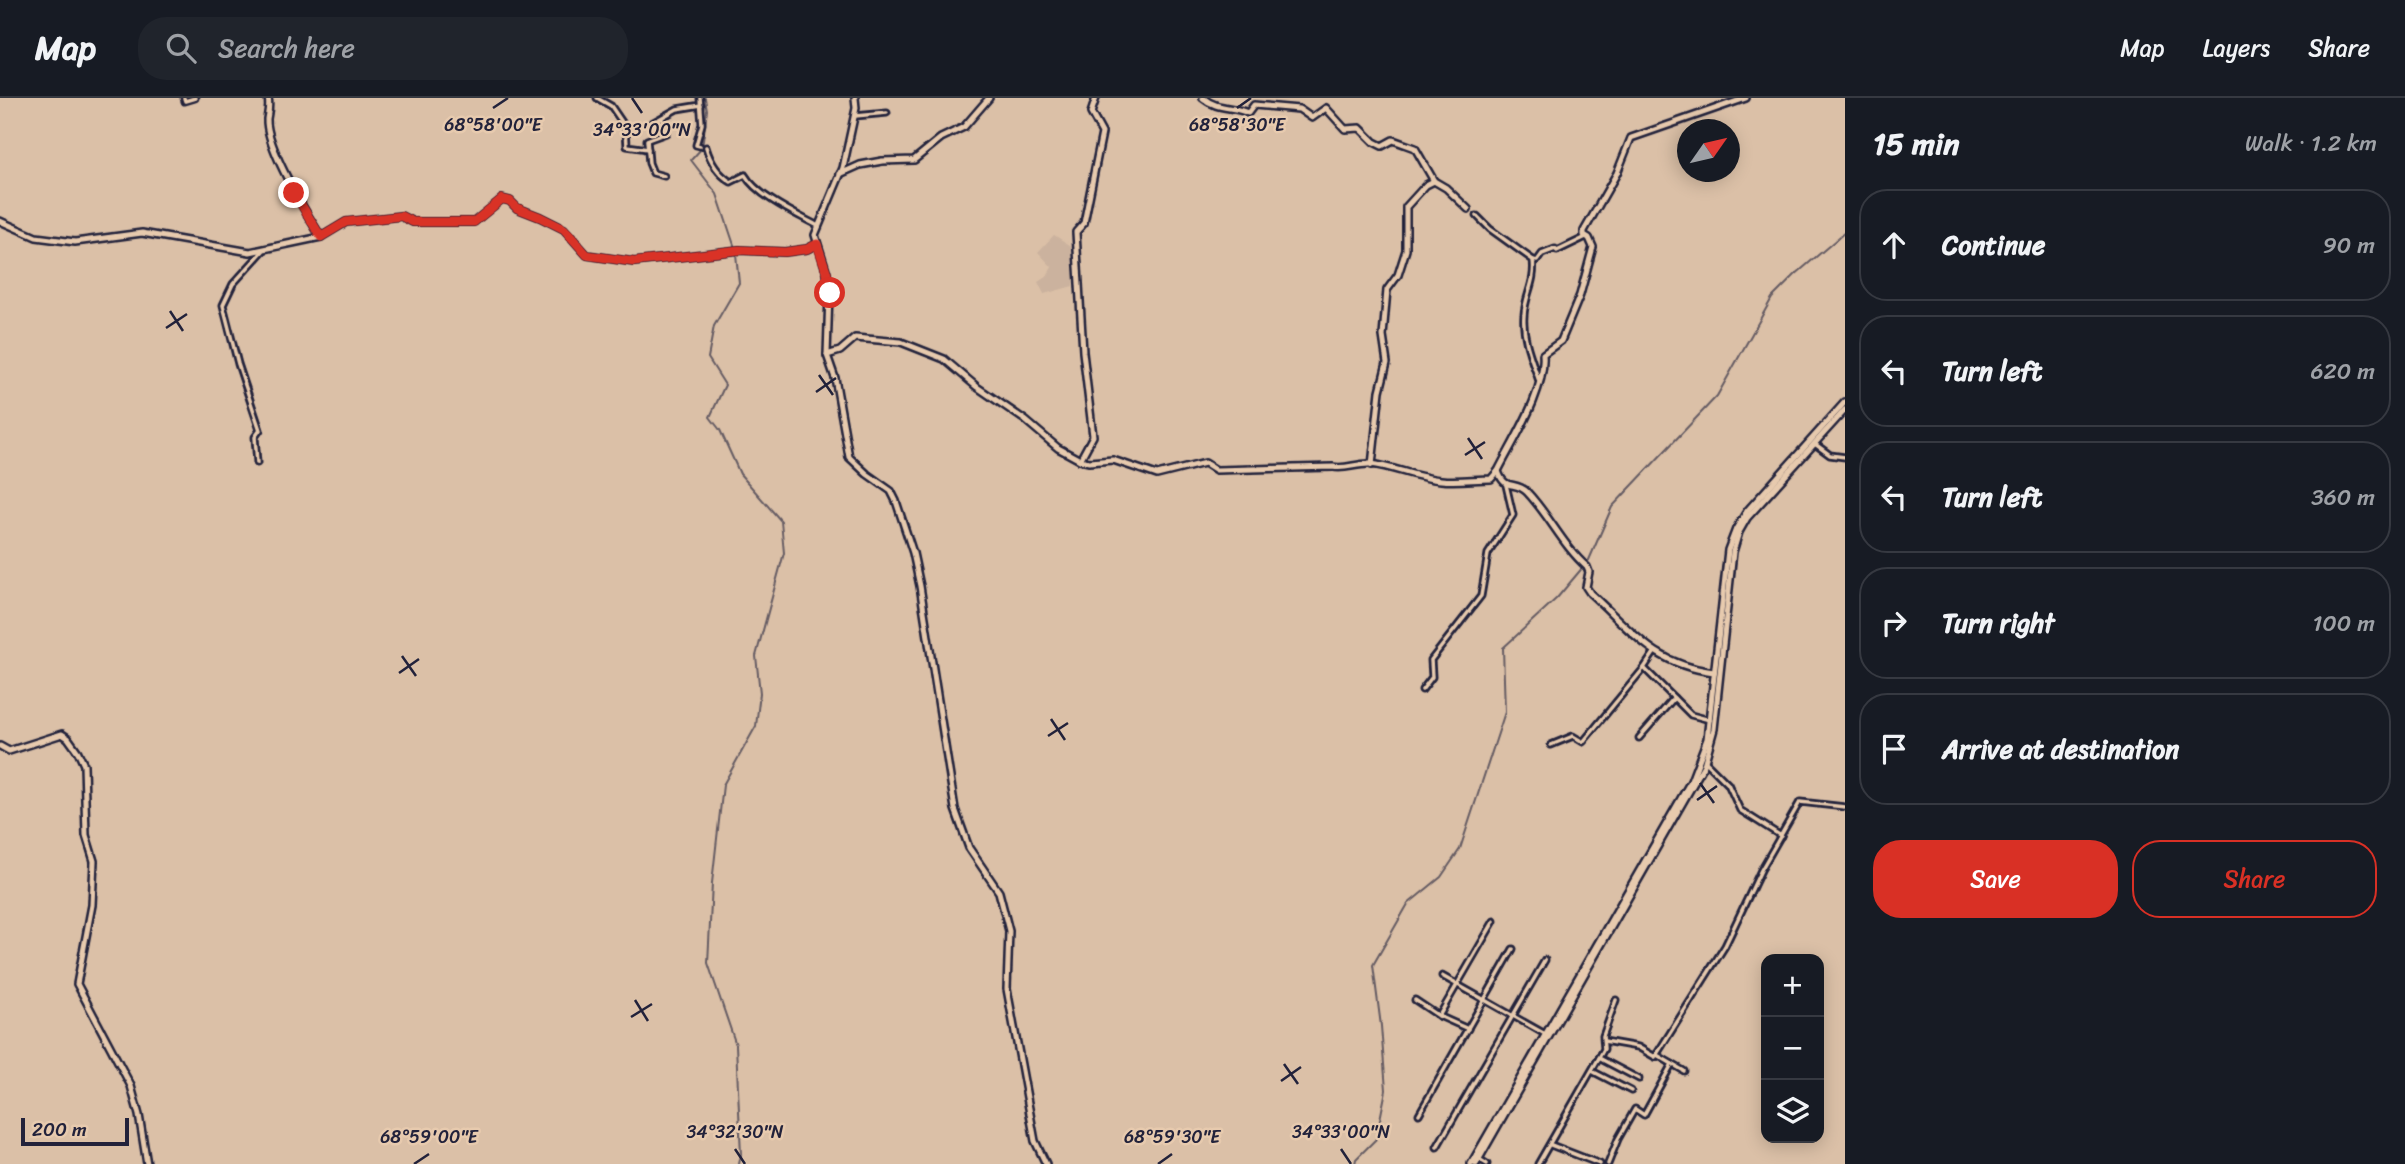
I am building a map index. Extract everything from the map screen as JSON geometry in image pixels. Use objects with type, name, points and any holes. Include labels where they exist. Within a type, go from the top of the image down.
[{"type":"street","points":[[184,98],[185,101],[195,98]]},
{"type":"street","points":[[268,98],[270,111],[267,118],[273,143],[294,193],[321,237]]},
{"type":"street","points":[[597,98],[611,106],[626,128],[627,146],[648,149]]},
{"type":"street","points":[[700,98],[702,124],[696,145],[700,146]]},
{"type":"street","points":[[855,98],[855,116],[840,174],[815,235],[827,273],[830,293],[827,355],[835,378],[849,457],[891,491],[902,515],[913,552],[955,809],[969,848],[999,892],[1009,932],[1007,989],[1035,1141],[1046,1164]]},
{"type":"street","points":[[840,174],[860,165],[914,160],[941,138],[964,127],[989,98]]},
{"type":"street","points":[[1080,460],[1093,436],[1083,352],[1076,232],[1084,223],[1102,133],[1091,113],[1096,98]]},
{"type":"street","points":[[1203,98],[1223,108],[1236,107],[1248,113],[1254,104],[1298,110],[1312,118],[1326,108],[1345,129],[1360,128],[1382,146],[1393,140],[1415,148],[1434,181],[1446,188],[1468,209]]},
{"type":"street","points":[[827,355],[840,351],[855,338],[901,342],[930,352],[944,359],[1058,448],[1080,460],[1113,460],[1157,475],[1205,463],[1216,470],[1341,469],[1349,465],[1372,465],[1440,480],[1491,479],[1498,471],[1532,405],[1544,366],[1543,354],[1561,341],[1580,295],[1593,247],[1584,231],[1618,173],[1631,138],[1746,98]]},
{"type":"street","points":[[650,124],[677,109],[701,105]]},
{"type":"street","points":[[855,116],[887,113]]},
{"type":"street","points":[[662,119],[666,133],[647,140],[653,173],[664,176]]},
{"type":"street","points":[[706,147],[713,164],[728,181],[732,182],[745,175],[751,186],[766,197],[818,226]]},
{"type":"street","points":[[1372,465],[1380,391],[1387,363],[1383,335],[1387,290],[1398,275],[1406,250],[1406,206],[1426,185],[1434,181]]},
{"type":"street","points":[[0,221],[36,237],[75,242],[142,233],[250,252],[321,237],[346,222],[401,216],[413,222],[474,222],[502,199],[564,229],[587,255],[634,262],[732,251],[785,252],[807,249],[817,244]]},
{"type":"street","points":[[1477,216],[1490,229],[1537,261],[1542,254],[1555,249],[1558,251],[1586,236]]},
{"type":"street","points":[[257,463],[255,437],[260,429],[238,364],[223,305],[233,284],[263,251]]},
{"type":"street","points":[[1533,260],[1535,275],[1524,314],[1527,347],[1539,381]]},
{"type":"street","points":[[1487,1164],[1478,1162],[1705,761],[1714,729],[1733,552],[1739,532],[1747,518],[1845,402]]},
{"type":"street","points":[[1471,1164],[1691,781],[1704,749],[1710,720],[1728,550],[1735,529],[1747,511],[1845,410]]},
{"type":"street","points":[[1813,442],[1830,455],[1845,457]]},
{"type":"street","points":[[1422,690],[1432,677],[1431,660],[1481,596],[1488,554],[1513,515],[1506,485],[1498,471]]},
{"type":"street","points":[[1506,485],[1522,488],[1544,510],[1555,529],[1589,572],[1586,587],[1590,593],[1654,653],[1689,669],[1714,672]]},
{"type":"street","points":[[1551,745],[1573,736],[1583,741],[1654,653]]},
{"type":"street","points":[[1644,668],[1691,715],[1710,720]]},
{"type":"street","points":[[1639,738],[1674,698]]},
{"type":"street","points":[[0,746],[9,751],[62,734],[78,752],[84,765],[86,835],[94,861],[94,877],[92,905],[77,984],[131,1086],[147,1164]]},
{"type":"street","points":[[1705,761],[1728,784],[1740,810],[1781,836]]},
{"type":"street","points":[[1657,1055],[1725,946],[1761,870],[1800,802],[1845,807]]},
{"type":"street","points":[[1439,1016],[1494,921]]},
{"type":"street","points":[[1419,1114],[1513,948]]},
{"type":"street","points":[[1437,1147],[1545,960]]},
{"type":"street","points":[[1442,976],[1545,1034]]},
{"type":"street","points":[[1415,1000],[1439,1016],[1468,1029]]},
{"type":"street","points":[[1538,1164],[1600,1058],[1604,1049],[1603,1036],[1616,1000]]},
{"type":"street","points":[[1604,1041],[1638,1047],[1684,1071]]},
{"type":"street","points":[[1600,1058],[1639,1079]]},
{"type":"street","points":[[1608,1164],[1618,1139],[1635,1110],[1644,1115],[1672,1064]]},
{"type":"street","points":[[1592,1071],[1631,1091]]},
{"type":"street","points":[[1551,1145],[1600,1164]]},
{"type":"shaded area","points":[[1054,235],[1073,247],[1073,286],[1044,294],[1038,282],[1047,276],[1052,267],[1038,252]]},
{"type":"waterway","points":[[705,98],[707,110],[702,148],[691,160],[717,194],[735,248]]},
{"type":"waterway","points":[[1355,1164],[1356,1159],[1376,1139],[1386,1090],[1373,965],[1408,904],[1441,877],[1460,849],[1505,712],[1503,648],[1557,598],[1589,560],[1612,507],[1717,396],[1772,298],[1845,232]]},
{"type":"waterway","points":[[736,254],[739,283],[714,326],[708,358],[725,385],[710,417],[720,430],[740,474],[781,521],[784,553],[756,656],[760,693],[756,726],[723,785],[712,883],[708,963],[736,1045],[741,1155],[739,1164]]},
{"type":"route","points":[[294,193],[321,237],[346,222],[401,216],[413,222],[474,222],[502,199],[564,229],[587,255],[634,262],[739,250],[785,252],[807,249],[817,244],[827,273],[830,293]]}]
